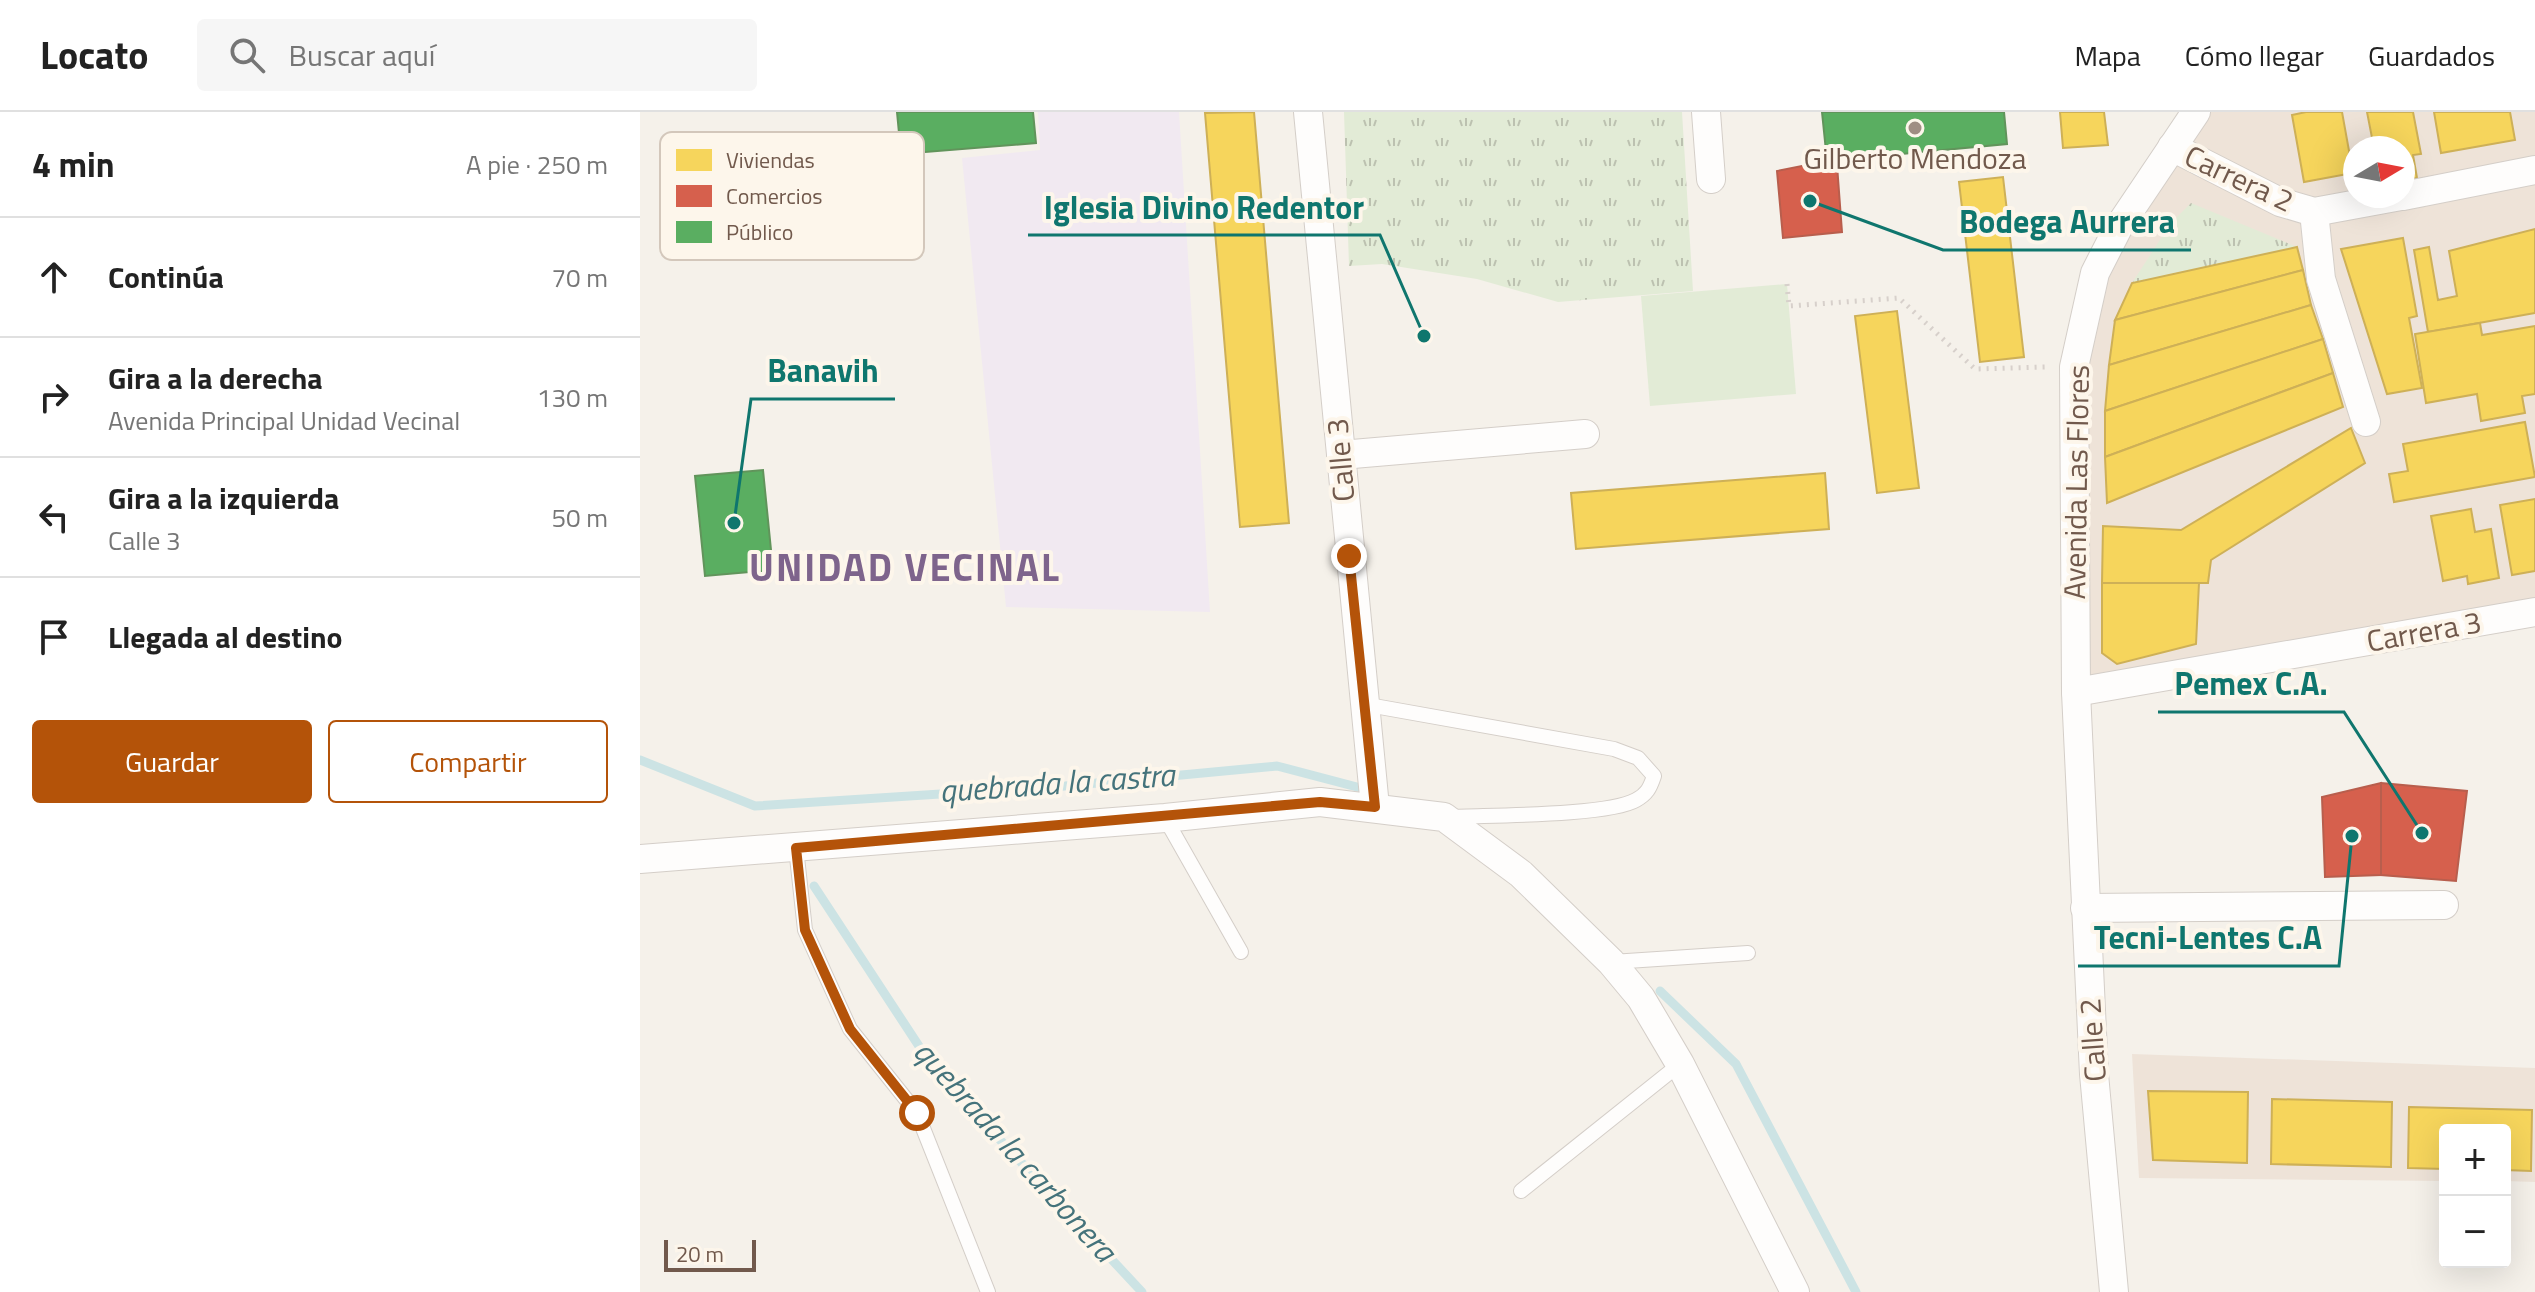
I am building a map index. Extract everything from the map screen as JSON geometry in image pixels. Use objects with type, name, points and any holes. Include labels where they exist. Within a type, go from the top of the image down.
[{"type":"street","name":"Calle 3","points":[[1308,112],[1375,807]]},
{"type":"street","points":[[1706,112],[1711,179]]},
{"type":"street","name":"Avenida Las Flores","points":[[2076,692],[2074,367],[2095,273],[2118,228],[2196,112]]},
{"type":"street","name":"Carrera 2","points":[[2172,147],[2280,202],[2314,212],[2343,207]]},
{"type":"street","name":"Carrera 2","points":[[2415,193],[2535,170]]},
{"type":"street","points":[[2314,212],[2321,279],[2366,422]]},
{"type":"street","points":[[1341,455],[1585,434]]},
{"type":"street","name":"Carrera 3","points":[[2076,692],[2535,612]]},
{"type":"street","name":"Calle 2","points":[[2076,692],[2094,1074],[2114,1292]]},
{"type":"street","points":[[640,859],[1165,818],[1320,802],[1444,817],[1521,874],[1611,962],[1641,998],[1680,1064],[1795,1292]]},
{"type":"street","points":[[2085,908],[2444,905]]},
{"type":"lane","points":[[1363,704],[1614,749],[1638,758],[1654,776],[1650,790],[1635,802],[1593,810],[1444,817]]},
{"type":"lane","points":[[1165,818],[1241,952]]},
{"type":"lane","points":[[796,848],[805,930],[850,1029],[917,1113],[988,1292]]},
{"type":"lane","points":[[1611,962],[1748,953]]},
{"type":"lane","points":[[1521,1191],[1680,1064]]},
{"type":"path","points":[[1787,284],[1789,306],[1899,298],[1975,369],[2074,367]]},
{"type":"shaded area","points":[[1038,112],[1179,112],[1210,612],[1006,607],[962,158],[1040,150]]},
{"type":"shaded area","points":[[2196,112],[2535,112],[2535,612],[2076,692],[2074,367],[2095,273]]},
{"type":"shaded area","points":[[2132,1054],[2535,1068],[2535,1182],[2511,1181],[2511,1124],[2439,1124],[2439,1181],[2139,1178]]},
{"type":"green space","points":[[1344,112],[1682,112],[1693,291],[1558,302],[1477,279],[1382,264],[1349,266]]},
{"type":"green space","points":[[2191,203],[2297,247],[2132,283],[2171,223]]},
{"type":"green space","points":[[1787,284],[1796,394],[1650,406],[1641,296]]},
{"type":"building: Viviendas","points":[[1254,112],[1289,523],[1240,527],[1205,113]]},
{"type":"building: Viviendas","points":[[2060,112],[2104,112],[2108,145],[2063,148]]},
{"type":"building: Viviendas","points":[[2342,112],[2346,136],[2343,136],[2343,175],[2304,182],[2292,115]]},
{"type":"building: Viviendas","points":[[2367,112],[2413,112],[2421,154],[2415,155],[2415,136],[2372,136]]},
{"type":"building: Viviendas","points":[[2434,112],[2510,112],[2515,140],[2441,153]]},
{"type":"building: Viviendas","points":[[2003,177],[2024,357],[1980,362],[1959,182]]},
{"type":"building: Viviendas","points":[[2535,229],[2535,313],[2428,332],[2414,250],[2429,247],[2438,300],[2457,296],[2449,251]]},
{"type":"building: Viviendas","points":[[2403,238],[2417,316],[2409,318],[2422,388],[2387,394],[2341,249]]},
{"type":"building: Viviendas","points":[[2297,247],[2303,270],[2115,320],[2132,283]]},
{"type":"building: Viviendas","points":[[2303,270],[2311,305],[2109,365],[2115,320]]},
{"type":"building: Viviendas","points":[[2311,305],[2323,339],[2105,411],[2109,365]]},
{"type":"building: Viviendas","points":[[1897,311],[1919,488],[1877,493],[1855,316]]},
{"type":"building: Viviendas","points":[[2480,323],[2482,335],[2535,326],[2535,394],[2522,396],[2525,413],[2481,421],[2477,394],[2426,403],[2415,334]]},
{"type":"building: Viviendas","points":[[2323,339],[2333,373],[2105,457],[2105,411]]},
{"type":"building: Viviendas","points":[[2333,373],[2343,407],[2107,503],[2105,457]]},
{"type":"building: Viviendas","points":[[2525,422],[2535,477],[2394,502],[2389,474],[2408,471],[2403,444]]},
{"type":"building: Viviendas","points":[[2351,428],[2365,463],[2211,560],[2208,583],[2102,583],[2103,526],[2181,530]]},
{"type":"building: Viviendas","points":[[1825,473],[1829,529],[1576,549],[1571,493]]},
{"type":"building: Viviendas","points":[[2535,499],[2535,571],[2512,575],[2500,505]]},
{"type":"building: Viviendas","points":[[2471,509],[2475,532],[2491,529],[2499,578],[2468,584],[2467,576],[2443,581],[2431,516]]},
{"type":"building: Viviendas","points":[[2102,583],[2199,583],[2196,644],[2117,664],[2102,653]]},
{"type":"building: Viviendas","points":[[2148,1091],[2248,1092],[2247,1163],[2153,1160]]},
{"type":"building: Viviendas","points":[[2272,1099],[2392,1102],[2391,1167],[2271,1164]]},
{"type":"building: Viviendas","points":[[2409,1107],[2532,1110],[2531,1171],[2511,1170],[2511,1124],[2439,1124],[2439,1169],[2408,1168]]},
{"type":"building: Comercios","points":[[1827,161],[1837,165],[1842,232],[1783,238],[1777,171]]},
{"type":"building: Comercios","points":[[2381,783],[2381,875],[2325,877],[2322,797]]},
{"type":"building: Comercios","points":[[2381,783],[2467,791],[2456,881],[2381,875]]},
{"type":"building: Público","points":[[897,112],[1033,112],[1036,143],[924,152],[924,132],[899,132]]},
{"type":"building: Público","name":"Gilberto Mendoza","points":[[1822,112],[2004,112],[2007,144],[1827,161]]},
{"type":"building: Público","points":[[763,470],[773,570],[705,576],[695,476]]},
{"type":"waterway","name":"quebrada la castra","points":[[640,760],[755,806],[1065,786],[1277,766],[1357,787]]},
{"type":"waterway","name":"quebrada la carbonera","points":[[814,886],[934,1069],[1142,1292]]},
{"type":"waterway","name":"quebrada la castra","points":[[1660,991],[1736,1064],[1856,1292]]},
{"type":"place","name":"Gilberto Mendoza","points":[[1915,128]]},
{"type":"place","name":"Bodega Aurrera","points":[[1810,201]]},
{"type":"place","name":"Iglesia Divino Redentor","points":[[1424,336]]},
{"type":"place","name":"Banavih","points":[[734,523]]},
{"type":"place","name":"Pemex C.A.","points":[[2422,833]]},
{"type":"place","name":"Tecni-Lentes C.A","points":[[2352,836]]},
{"type":"district","name":"UNIDAD VECINAL","points":[[905,568]]},
{"type":"route","points":[[917,1113],[850,1029],[805,930],[796,848],[1320,802],[1375,807],[1349,556]]}]
